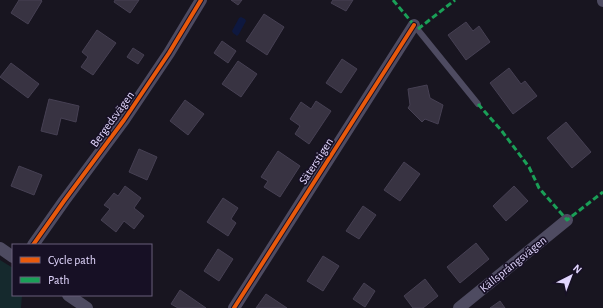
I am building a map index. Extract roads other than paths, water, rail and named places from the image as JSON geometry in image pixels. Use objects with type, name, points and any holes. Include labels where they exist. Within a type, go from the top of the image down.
[{"type":"street","name":"Bergedsvägen","points":[[34,244],[128,114],[169,54],[201,0]]},
{"type":"street","name":"Säterstigen","points":[[234,308],[414,25]]},
{"type":"street","name":"Källsprångsvägen","points":[[459,308],[567,220]]},
{"type":"street","points":[[0,248],[12,256]]},
{"type":"street","points":[[69,296],[87,308]]},
{"type":"lane","points":[[414,25],[478,104]]},
{"type":"water","points":[[241,17],[246,21],[237,36],[232,31]]}]
